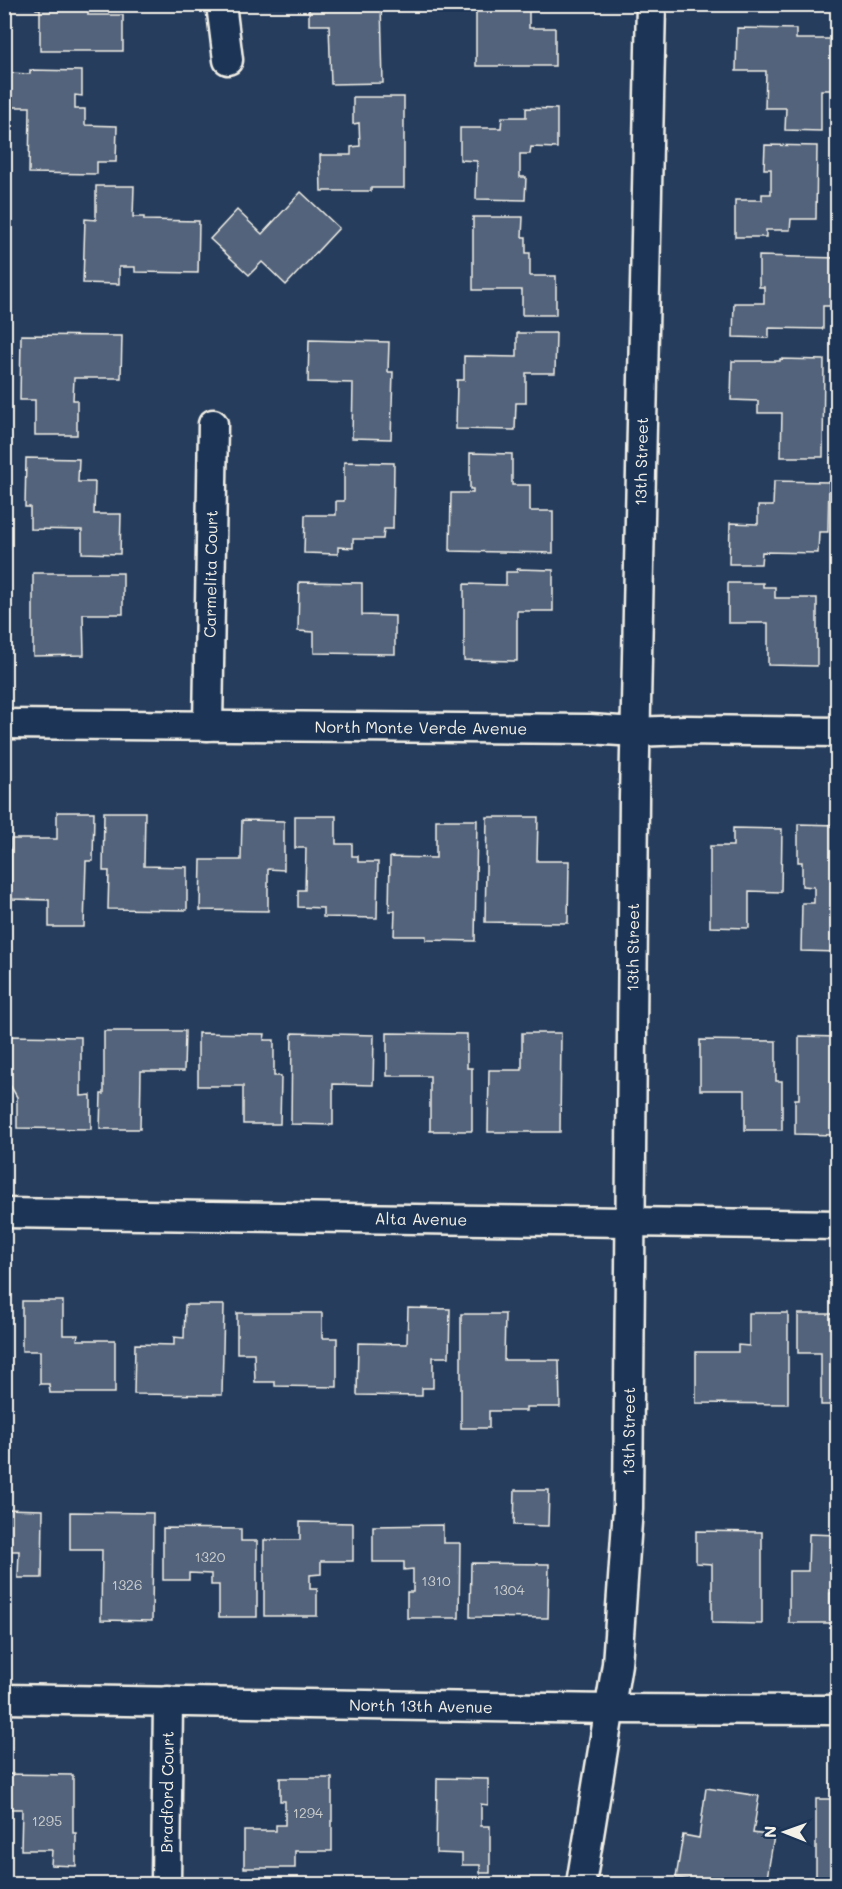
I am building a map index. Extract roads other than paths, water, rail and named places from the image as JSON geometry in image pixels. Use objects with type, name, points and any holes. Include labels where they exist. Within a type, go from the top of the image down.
[{"type":"street","points":[[221,4],[228,60]]},
{"type":"street","name":"13th Street","points":[[581,1884],[611,1709],[619,1640],[628,1508],[635,732],[651,4]]},
{"type":"street","name":"Carmelita Court","points":[[208,726],[213,424]]},
{"type":"street","name":"North Monte Verde Avenue","points":[[4,724],[590,729],[635,732],[685,730],[837,732]]},
{"type":"street","name":"Alta Avenue","points":[[4,1213],[837,1225]]},
{"type":"street","name":"North 13th Avenue","points":[[4,1699],[611,1709],[837,1710]]},
{"type":"street","name":"Bradford Court","points":[[166,1884],[168,1701]]}]
